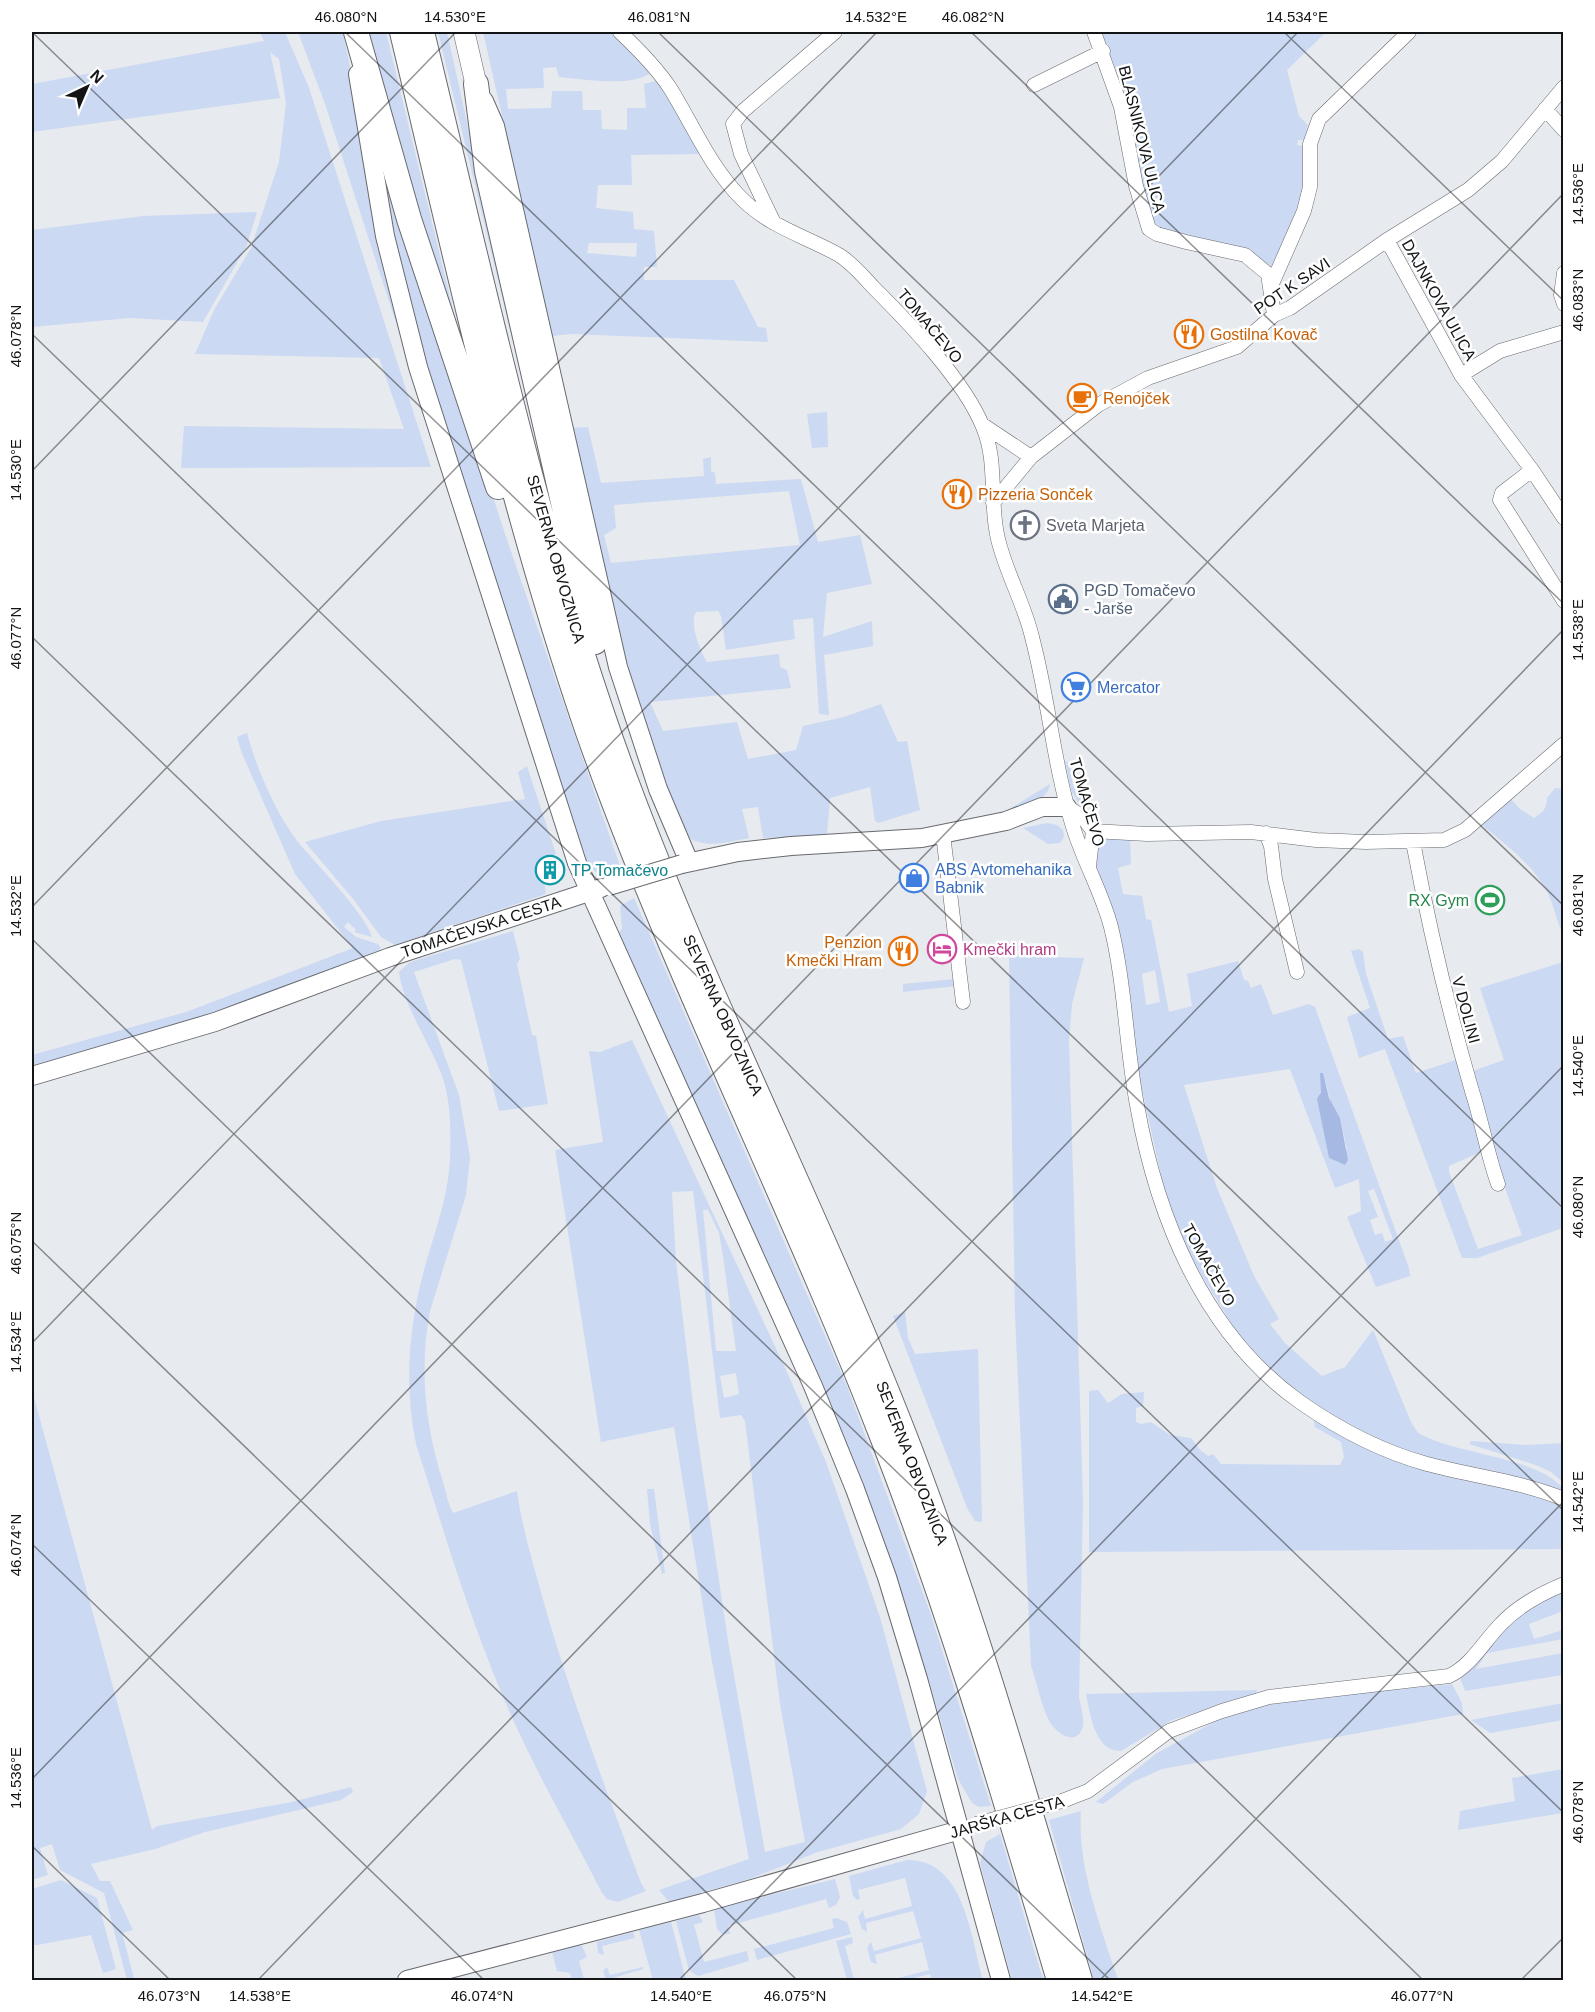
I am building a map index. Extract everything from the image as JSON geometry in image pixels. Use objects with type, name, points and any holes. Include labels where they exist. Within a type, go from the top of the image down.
[{"type":"highway","points":[[356,32],[409,219],[521,561],[543,591]]},
{"type":"highway","name":"SEVERNA OBVOZNICA","points":[[402,32],[488,391],[543,591],[589,733],[662,926],[834,1318],[884,1439],[963,1666],[1059,1980]]},
{"type":"highway","name":"SEVERNA OBVOZNICA","points":[[422,32],[544,526],[575,629],[625,778],[706,979],[837,1272],[903,1432],[950,1562],[1025,1793],[1080,1980]]},
{"type":"highway","points":[[476,84],[487,171],[592,635],[622,734],[625,778]]},
{"type":"main road","points":[[464,32],[476,84]]},
{"type":"street","points":[[347,32],[357,64],[394,278],[418,367],[577,863],[840,1449],[887,1577],[968,1827],[1001,1980]]},
{"type":"street","name":"TOMAČEVO","points":[[620,32],[662,76],[712,161],[732,188],[757,213],[837,254],[852,265],[928,345],[983,425],[991,463],[993,503],[999,542],[1033,640],[1067,807],[1101,895],[1113,937],[1137,1106],[1167,1223],[1197,1285],[1250,1360],[1275,1384],[1348,1434],[1376,1447],[1425,1464],[1527,1486],[1563,1499]]},
{"type":"street","points":[[774,223],[741,154],[734,124],[742,111],[835,32]]},
{"type":"street","name":"BLASNIKOVA ULICA","points":[[1094,32],[1120,107],[1136,186],[1149,229],[1157,234],[1186,242],[1245,255],[1268,274],[1274,315]]},
{"type":"street","points":[[1271,286],[1304,211],[1310,187],[1310,144],[1318,119],[1410,32]]},
{"type":"street","points":[[1034,84],[1102,51]]},
{"type":"street","points":[[476,84],[495,126],[618,667],[685,863]]},
{"type":"street","name":"POT K SAVI","points":[[993,503],[1031,457],[1064,429],[1123,390],[1148,378],[1237,347],[1274,315],[1290,308],[1388,240],[1468,190],[1502,161],[1563,87]]},
{"type":"street","points":[[1545,109],[1563,130]]},
{"type":"street","name":"DAJNKOVA ULICA","points":[[1388,240],[1461,375],[1532,470],[1563,518]]},
{"type":"street","points":[[1563,273],[1561,295],[1563,304]]},
{"type":"street","name":"DAJNKOVA ULICA","points":[[1461,375],[1500,351],[1563,332]]},
{"type":"street","points":[[983,425],[1031,457]]},
{"type":"street","points":[[1532,470],[1502,493],[1500,500],[1563,601]]},
{"type":"street","points":[[1093,831],[1147,834],[1244,831],[1316,840],[1413,842],[1444,840],[1464,830],[1563,744]]},
{"type":"street","points":[[1067,807],[1082,816],[1093,831],[1089,866]]},
{"type":"street","name":"TOMAČEVSKA CESTA","points":[[32,1076],[215,1022],[390,957],[685,863],[738,852],[791,846],[886,842],[943,834],[1017,816],[1032,821],[1046,819],[1057,817],[1067,807]]},
{"type":"street","points":[[1266,833],[1271,846],[1275,879],[1297,972]]},
{"type":"street","points":[[943,834],[963,1002]]},
{"type":"street","name":"V DOLINI","points":[[1413,842],[1440,978],[1478,1112],[1486,1150],[1498,1184]]},
{"type":"street","name":"JARŠKA CESTA","points":[[407,1980],[703,1903],[1062,1801],[1088,1791],[1169,1731],[1222,1710],[1269,1697],[1449,1676],[1468,1663],[1514,1612],[1563,1584]]},
{"type":"shaded area","points":[[260,32],[285,32],[309,88],[431,467],[181,468],[184,426],[404,429],[379,358],[195,354],[214,310],[251,248],[279,162],[286,103],[279,59],[270,52],[280,98],[32,132],[32,84],[264,41]]},
{"type":"shaded area","points":[[298,32],[343,32],[411,369],[325,104]]},
{"type":"shaded area","points":[[362,32],[386,32],[465,359]]},
{"type":"shaded area","points":[[438,32],[447,32],[544,470]]},
{"type":"shaded area","points":[[483,32],[614,32],[651,72],[633,80],[593,81],[559,77],[556,67],[543,68],[544,88],[506,89],[508,109],[551,108],[552,91],[582,91],[583,110],[601,110],[602,129],[627,130],[627,108],[646,108],[644,84],[655,81],[662,87],[675,104],[702,154],[631,155],[632,185],[598,185],[596,208],[633,212],[634,229],[654,231],[657,267],[644,267],[644,280],[734,280],[758,327],[766,328],[768,342],[572,334],[552,336]],"holes":[[[589,243],[637,243],[636,257],[587,253]]]},
{"type":"shaded area","points":[[1099,32],[1326,32],[1287,70],[1299,116],[1308,125],[1304,140],[1298,140],[1297,145],[1305,146],[1303,202],[1273,267],[1251,252],[1161,231],[1144,197],[1128,107],[1116,69]]},
{"type":"shaded area","points":[[378,144],[506,537],[620,866],[598,869],[597,873],[584,862],[424,365],[403,289]]},
{"type":"shaded area","points":[[257,212],[247,245],[203,322],[130,318],[32,327],[32,230],[143,216]]},
{"type":"shaded area","points":[[827,412],[828,447],[812,448],[807,414]]},
{"type":"shaded area","points":[[588,427],[601,483],[704,476],[703,459],[711,457],[711,471],[715,473],[716,484],[801,479],[818,542],[860,535],[872,584],[827,593],[823,637],[872,621],[873,646],[824,655],[829,715],[819,714],[813,618],[793,620],[795,639],[726,650],[721,616],[718,611],[696,612],[694,617],[696,637],[707,662],[779,654],[780,667],[787,670],[791,688],[650,702],[663,731],[737,722],[748,759],[796,750],[803,726],[844,717],[881,704],[898,742],[907,741],[920,810],[878,823],[875,821],[870,787],[830,798],[827,836],[763,838],[758,807],[742,809],[749,838],[708,844],[692,840],[685,835],[625,668],[570,428]],"holes":[[[789,491],[800,545],[611,563],[604,535],[616,528],[614,505]]]},
{"type":"shaded area","points":[[247,733],[261,775],[274,804],[298,842],[360,915],[372,937],[354,932],[356,930],[348,922],[344,927],[356,937],[378,944],[381,948],[377,953],[194,1020],[32,1067],[32,1055],[186,1012],[353,948],[295,874],[241,751],[237,737]]},
{"type":"shaded area","points":[[1069,761],[1075,789],[1086,801],[1087,810],[1084,813],[1071,790],[1065,762]]},
{"type":"shaded area","points":[[527,766],[556,854],[541,862],[546,893],[543,895],[395,945],[381,937],[354,900],[305,842],[381,821],[525,799],[518,772]]},
{"type":"shaded area","points":[[1050,784],[1041,798],[1012,810],[1011,808]]},
{"type":"shaded area","points":[[1555,788],[1563,789],[1563,934],[1549,895],[1540,880],[1516,854],[1481,824],[1509,797],[1520,809],[1534,818],[1544,810],[1547,798]]},
{"type":"shaded area","points":[[1047,823],[1057,825],[1063,830],[1064,837],[1060,843],[1048,844],[1023,828]]},
{"type":"shaded area","points":[[1098,838],[1130,839],[1131,864],[1118,868],[1123,894],[1142,896],[1146,919],[1151,920],[1169,1012],[1192,1006],[1187,974],[1238,961],[1244,980],[1248,981],[1251,988],[1261,984],[1273,1015],[1309,1004],[1315,1007],[1410,1276],[1376,1287],[1347,1217],[1361,1211],[1359,1179],[1335,1188],[1290,1069],[1184,1085],[1217,1188],[1254,1276],[1279,1319],[1270,1324],[1285,1343],[1322,1376],[1345,1367],[1373,1330],[1411,1422],[1418,1433],[1453,1446],[1534,1469],[1550,1477],[1563,1488],[1563,1493],[1448,1464],[1372,1438],[1332,1417],[1276,1375],[1236,1331],[1189,1255],[1166,1198],[1140,1080],[1111,910],[1095,865]],"holes":[[[1155,970],[1160,1002],[1146,1005],[1142,974]],[[1325,1080],[1332,1106],[1340,1118],[1347,1149],[1340,1163],[1329,1158],[1318,1099]],[[1374,1189],[1393,1239],[1385,1242],[1382,1233],[1375,1235],[1370,1220],[1378,1217],[1368,1191]]]},
{"type":"shaded area","points":[[634,898],[847,1386],[931,1615],[991,1806],[979,1807],[972,1803],[958,1779],[917,1642],[889,1560],[746,1222],[619,932],[622,929],[620,906]]},
{"type":"shaded area","points":[[513,931],[520,959],[517,964],[532,1035],[536,1036],[548,1104],[499,1111],[461,960],[455,959],[414,972],[459,1095],[470,1157],[466,1195],[430,1311],[425,1354],[428,1418],[437,1461],[453,1513],[517,1491],[529,1547],[566,1674],[615,1813],[646,1891],[618,1902],[607,1899],[602,1893],[507,1707],[478,1633],[440,1520],[416,1444],[410,1404],[409,1365],[413,1325],[420,1286],[449,1175],[450,1126],[449,1104],[441,1073],[411,1011],[399,972],[410,962]]},
{"type":"shaded area","points":[[1359,949],[1363,952],[1366,974],[1388,1039],[1403,1036],[1416,1073],[1459,1059],[1482,1144],[1481,1152],[1449,1166],[1449,1172],[1478,1249],[1522,1235],[1490,1147],[1470,1072],[1504,1060],[1480,988],[1563,962],[1563,1228],[1477,1258],[1462,1258],[1385,1049],[1359,1058],[1347,1017],[1370,1008],[1351,951]]},
{"type":"shaded area","points":[[1009,956],[1084,958],[1072,1004],[1069,1041],[1083,1502],[1079,1698],[1083,1726],[1081,1732],[1073,1737],[1063,1735],[1051,1724],[1031,1666],[1015,1314]]},
{"type":"shaded area","points":[[955,979],[956,986],[903,992],[903,984]]},
{"type":"shaded area","points":[[632,1040],[787,1372],[826,1462],[880,1617],[927,1791],[919,1814],[901,1829],[818,1852],[749,1879],[669,1902],[659,1890],[749,1859],[711,1656],[674,1427],[601,1442],[555,1150],[603,1142],[589,1051],[600,1052]],"holes":[[[693,1191],[720,1418],[741,1415],[745,1421],[780,1704],[805,1842],[765,1852],[728,1641],[695,1420],[676,1261],[672,1192]],[[703,1210],[708,1210],[719,1233],[736,1351],[716,1351]],[[736,1373],[739,1394],[724,1398],[720,1376]]]},
{"type":"shaded area","points":[[1320,1073],[1323,1073],[1329,1098],[1340,1118],[1348,1160],[1345,1165],[1329,1158],[1317,1099],[1321,1092]]},
{"type":"shaded area","points":[[905,1312],[908,1338],[915,1354],[978,1349],[982,1522],[975,1521],[968,1510],[893,1316]]},
{"type":"shaded area","points":[[32,1390],[152,1830],[157,1826],[287,1803],[351,1787],[353,1792],[341,1800],[205,1832],[155,1849],[91,1864],[100,1881],[110,1881],[133,1930],[122,1933],[134,1978],[127,1980],[104,1893],[60,1870],[52,1844],[40,1848],[48,1875],[32,1880]]},
{"type":"shaded area","points":[[1098,1390],[1108,1403],[1122,1394],[1144,1392],[1143,1406],[1136,1408],[1136,1422],[1141,1424],[1151,1422],[1170,1435],[1191,1438],[1200,1450],[1208,1456],[1213,1454],[1221,1464],[1340,1465],[1344,1457],[1341,1442],[1315,1427],[1313,1417],[1412,1465],[1547,1499],[1563,1506],[1563,1549],[1089,1552],[1089,1391]]},
{"type":"shaded area","points":[[1471,1441],[1527,1445],[1563,1443],[1563,1482],[1551,1472],[1536,1465],[1469,1444]]},
{"type":"shaded area","points":[[647,1489],[654,1489],[665,1573],[662,1574],[650,1524]]},
{"type":"shaded area","points":[[1563,1590],[1563,1611],[1529,1624],[1534,1639],[1563,1630],[1563,1639],[1487,1653],[1476,1669],[1563,1653],[1563,1675],[1465,1691],[1460,1678],[1505,1625],[1529,1608]]},
{"type":"shaded area","points":[[1452,1684],[1462,1703],[1463,1714],[1162,1769],[1133,1782],[1103,1804],[1096,1802],[1157,1753],[1227,1715],[1268,1703]]},
{"type":"shaded area","points":[[1257,1690],[1255,1695],[1172,1720],[1121,1751],[1112,1750],[1100,1739],[1092,1721],[1086,1694]]},
{"type":"shaded area","points":[[1563,1703],[1563,1720],[1490,1733],[1471,1720]]},
{"type":"shaded area","points":[[1563,1769],[1563,1813],[1458,1830],[1460,1811],[1515,1801],[1512,1778]]},
{"type":"shaded area","points":[[1081,1811],[1086,1875],[1118,1980],[1094,1980],[1049,1820]]},
{"type":"shaded area","points":[[1000,1834],[1044,1980],[1012,1980],[980,1863],[986,1842]]},
{"type":"shaded area","points":[[907,1860],[926,1863],[942,1873],[953,1887],[969,1924],[983,1980],[932,1980],[930,1974],[906,1980],[891,1980],[929,1970],[922,1942],[875,1955],[877,1964],[871,1962],[867,1948],[871,1942],[874,1951],[921,1938],[913,1911],[866,1923],[867,1932],[862,1929],[858,1917],[863,1910],[865,1919],[912,1906],[905,1878],[858,1890],[860,1899],[857,1900],[853,1896],[849,1876]]},
{"type":"shaded area","points":[[835,1879],[840,1897],[836,1905],[829,1908],[826,1899],[728,1926],[730,1934],[722,1934],[717,1929],[714,1909]]},
{"type":"shaded area","points":[[61,1880],[97,1898],[116,1969],[103,1973],[91,1935],[32,1946],[32,1889]]},
{"type":"shaded area","points":[[699,1915],[703,1922],[694,1925],[704,1962],[747,1951],[749,1961],[698,1976],[689,1970],[676,1921]]},
{"type":"shaded area","points":[[832,1919],[847,1922],[851,1934],[757,1960],[754,1949],[834,1928]]},
{"type":"shaded area","points":[[671,1922],[686,1980],[653,1980],[639,1930]]},
{"type":"shaded area","points":[[633,1932],[635,1938],[602,1946],[604,1955],[598,1953],[597,1942]]},
{"type":"shaded area","points":[[852,1937],[853,1943],[845,1946],[854,1980],[847,1980],[836,1941]]},
{"type":"shaded area","points":[[581,1944],[587,1957],[579,1961],[584,1979],[593,1980],[572,1980],[570,1973],[557,1971],[552,1952]]},
{"type":"shaded area","points":[[607,1967],[610,1975],[643,1967],[643,1969],[606,1980],[603,1971]]},
{"type":"place","name":"Gostilna Kovač","points":[[1189,334]]},
{"type":"place","name":"Renojček","points":[[1082,398]]},
{"type":"place","name":"Pizzeria Sonček","points":[[957,494]]},
{"type":"place","name":"Sveta Marjeta","points":[[1025,525]]},
{"type":"place","name":"PGD Tomačevo - Jarše","points":[[1063,599]]},
{"type":"place","name":"Mercator","points":[[1076,687]]},
{"type":"place","name":"TP Tomačevo","points":[[550,870]]},
{"type":"place","name":"ABS Avtomehanika Babnik","points":[[914,878]]},
{"type":"place","name":"RX Gym","points":[[1490,900]]},
{"type":"place","name":"Kmečki hram","points":[[942,949]]},
{"type":"place","name":"Penzion Kmečki Hram","points":[[903,951]]}]
